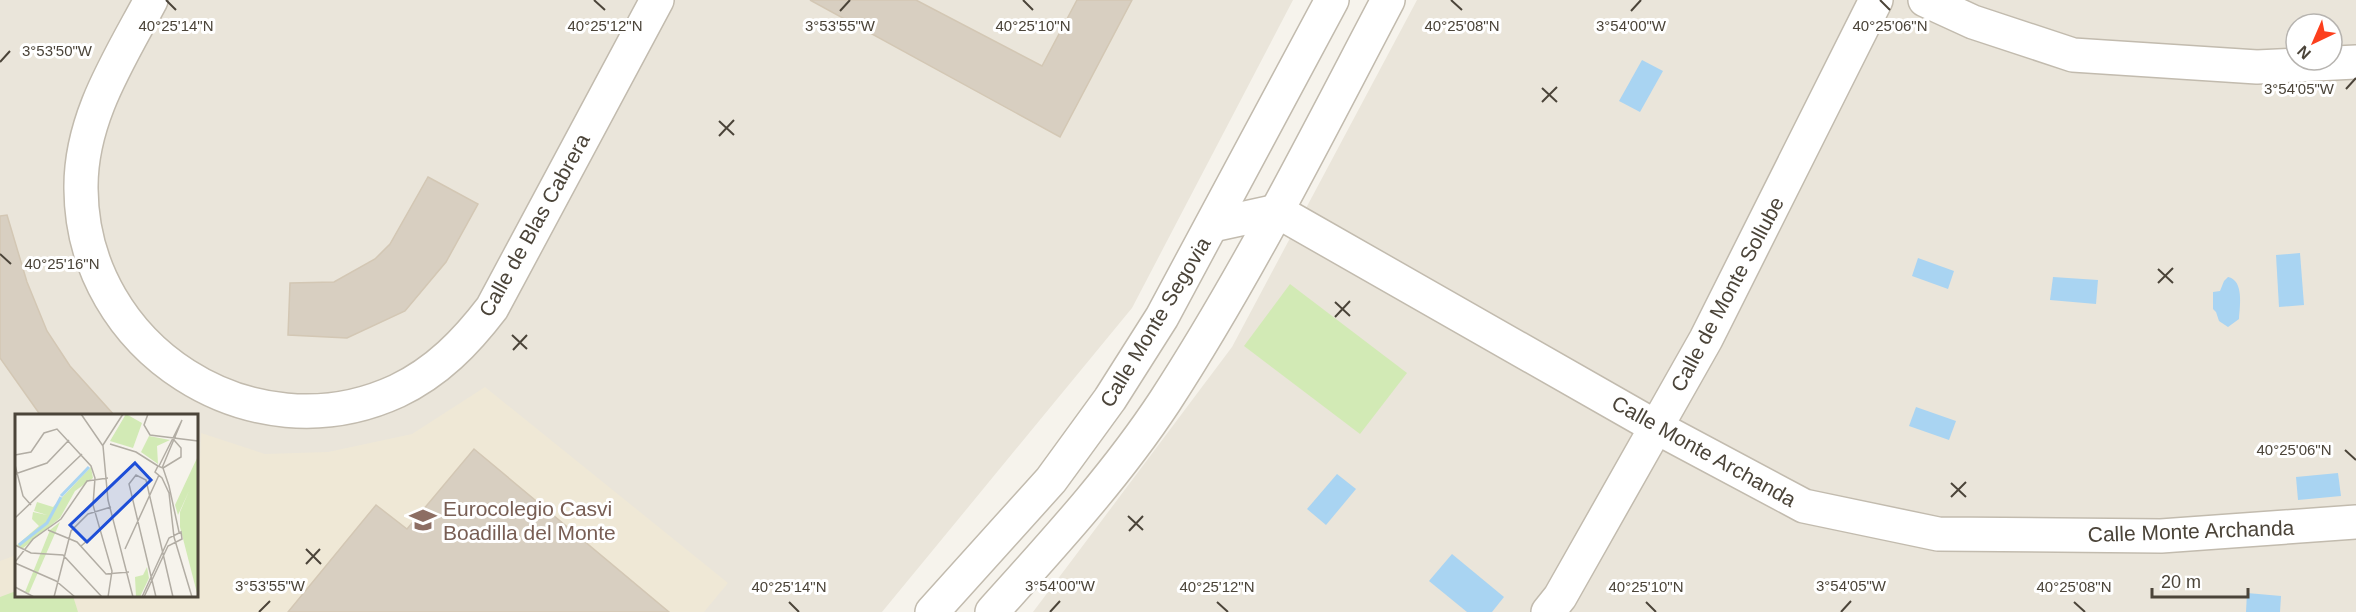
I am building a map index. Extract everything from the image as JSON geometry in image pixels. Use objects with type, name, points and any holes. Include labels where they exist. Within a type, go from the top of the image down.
[{"type":"street","name":"Calle de Blas Cabrera","points":[[151,0],[100,96],[89,126],[83,158],[81,189],[83,221],[90,252],[101,282],[136,335],[184,376],[222,395],[273,409],[305,411],[368,402],[398,390],[425,375],[450,356],[473,333],[492,308],[657,0]]},
{"type":"street","name":"Calle Monte Segovia","points":[[932,612],[1051,480],[1103,408],[1162,317],[1332,0]]},
{"type":"street","points":[[992,612],[1089,504],[1164,403],[1277,211],[1388,0]]},
{"type":"street","name":"Calle de Monte Sollube","points":[[1548,612],[1560,597],[1706,339],[1876,0]]},
{"type":"street","points":[[1925,0],[1973,22],[2073,56],[2257,68],[2356,62]]},
{"type":"street","points":[[1256,144],[1277,211]]},
{"type":"street","points":[[1213,225],[1277,211]]},
{"type":"street","name":"Calle Monte Archanda","points":[[1277,211],[1656,427],[1804,506],[1938,534],[2162,536],[2356,522]]},
{"type":"shaded area","points":[[0,0],[1293,0],[1132,308],[882,612],[0,612]]},
{"type":"shaded area","points":[[1417,0],[2356,0],[2356,612],[1033,612],[1232,347]]},
{"type":"shaded area","name":"Eurocolegio Casvi Boadilla del Monte","points":[[485,387],[728,583],[704,612],[0,612],[0,561],[15,555],[15,597],[198,597],[198,484],[201,433],[265,454],[328,452],[412,434]]},
{"type":"green space","points":[[1290,284],[1407,373],[1360,434],[1244,346]]},
{"type":"green space","points":[[15,591],[15,597],[73,597],[78,612],[0,612],[0,597]]},
{"type":"water","points":[[1642,60],[1663,71],[1640,112],[1619,101]]},
{"type":"water","points":[[2300,253],[2304,305],[2279,307],[2276,255]]},
{"type":"water","points":[[1918,258],[1954,271],[1948,289],[1912,276]]},
{"type":"water","points":[[2053,277],[2098,280],[2096,304],[2050,300]]},
{"type":"water","points":[[2228,277],[2237,283],[2240,301],[2239,319],[2228,327],[2219,321],[2213,309],[2213,292],[2220,291]]},
{"type":"water","points":[[1916,407],[1956,421],[1949,440],[1909,426]]},
{"type":"water","points":[[2338,473],[2341,496],[2298,500],[2296,477]]},
{"type":"water","points":[[1337,474],[1356,489],[1326,525],[1307,509]]},
{"type":"water","points":[[1452,554],[1504,597],[1492,612],[1467,612],[1429,581]]},
{"type":"water","points":[[2247,593],[2281,596],[2280,612],[2246,612]]},
{"type":"building","points":[[810,0],[916,0],[1042,66],[1077,0],[1132,0],[1060,137]]},
{"type":"building","points":[[428,177],[478,204],[446,262],[405,311],[347,338],[288,335],[290,283],[334,282],[375,259],[390,244]]},
{"type":"building","points":[[7,215],[27,282],[47,331],[70,366],[113,414],[40,414],[0,358],[0,216]]},
{"type":"building","points":[[474,449],[669,612],[288,612],[376,505],[407,529]]},
{"type":"place","name":"Eurocolegio Casvi Boadilla del Monte","points":[[423,520]]}]
